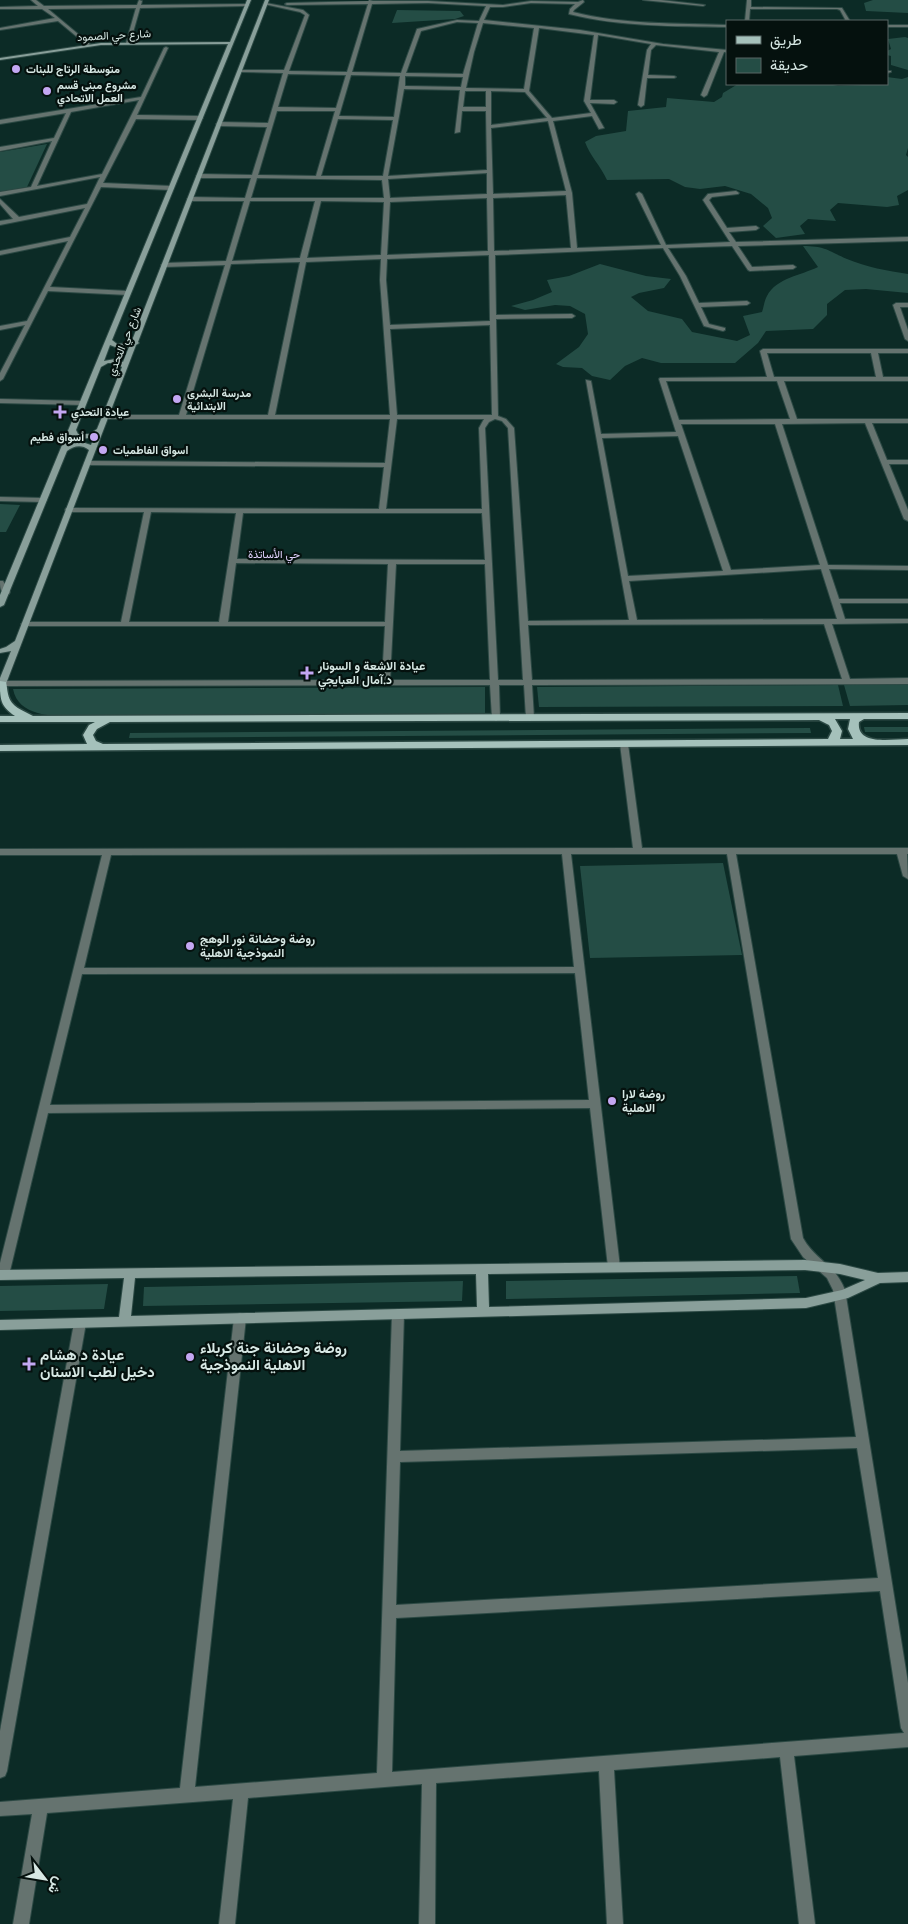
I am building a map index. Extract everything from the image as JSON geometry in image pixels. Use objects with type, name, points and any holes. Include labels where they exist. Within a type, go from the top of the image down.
[{"type":"main road","name":"شارع حي التحدي","points":[[1,687],[240,71],[249,23],[248,2]]},
{"type":"main road","name":"شارع حي التحدي","points":[[0,605],[237,28],[261,17],[267,2]]},
{"type":"main road","name":"شارع حي الصمود","points":[[0,58],[88,45],[128,43],[194,45]]},
{"type":"main road","points":[[0,63],[90,50],[166,48],[194,45],[230,46]]},
{"type":"main road","points":[[110,341],[111,344],[120,346],[136,342]]},
{"type":"main road","points":[[98,366],[114,361],[125,366]]},
{"type":"main road","points":[[72,430],[76,435],[83,437],[95,435],[101,430]]},
{"type":"main road","points":[[64,450],[79,444],[90,446],[93,450]]},
{"type":"main road","points":[[0,651],[13,647],[18,642]]},
{"type":"main road","points":[[1,687],[1,699],[10,708],[25,716],[44,720]]},
{"type":"main road","points":[[860,716],[854,721],[852,728],[856,736],[866,742]]},
{"type":"main road","points":[[0,720],[908,716]]},
{"type":"main road","points":[[822,717],[833,723],[837,731],[831,743]]},
{"type":"main road","points":[[103,748],[92,743],[88,735],[93,727],[112,719]]},
{"type":"main road","points":[[0,748],[908,742]]},
{"type":"main road","points":[[1,1275],[805,1265],[858,1272],[878,1278],[908,1277]]},
{"type":"main road","points":[[482,1269],[483,1311]]},
{"type":"main road","points":[[124,1321],[130,1274]]},
{"type":"main road","points":[[0,1325],[806,1302],[854,1292],[878,1278]]},
{"type":"street","points":[[33,0],[88,45]]},
{"type":"street","points":[[42,7],[81,0]]},
{"type":"street","points":[[645,0],[703,4]]},
{"type":"street","points":[[748,20],[749,0]]},
{"type":"street","points":[[267,2],[371,1],[503,6],[531,2],[582,1]]},
{"type":"street","points":[[318,178],[371,1]]},
{"type":"street","points":[[582,1],[572,9],[571,13],[595,19],[686,26],[726,26]]},
{"type":"street","points":[[0,8],[139,3],[248,2]]},
{"type":"street","points":[[182,417],[286,72],[306,14],[267,2]]},
{"type":"street","points":[[128,43],[139,3]]},
{"type":"street","points":[[457,132],[462,89],[480,21],[488,6]]},
{"type":"street","points":[[749,8],[836,8],[842,9],[848,20]]},
{"type":"street","points":[[587,32],[595,19]]},
{"type":"street","points":[[1,28],[59,20]]},
{"type":"street","points":[[382,511],[394,417],[383,280],[387,200],[385,178],[403,75],[419,30],[456,21],[480,21],[587,32],[655,43],[724,51],[704,95]]},
{"type":"street","points":[[526,91],[537,26]]},
{"type":"street","points":[[888,26],[908,26]]},
{"type":"street","points":[[596,34],[587,101],[601,128]]},
{"type":"street","points":[[641,105],[649,50],[655,43]]},
{"type":"street","points":[[0,379],[4,365],[29,322],[89,206],[166,48]]},
{"type":"street","points":[[240,71],[466,76]]},
{"type":"street","points":[[646,76],[674,77]]},
{"type":"street","points":[[402,87],[526,91],[550,119],[569,193],[574,250]]},
{"type":"street","points":[[488,90],[495,417]]},
{"type":"street","points":[[0,122],[143,98]]},
{"type":"street","points":[[587,101],[614,102]]},
{"type":"street","points":[[275,109],[339,110]]},
{"type":"street","points":[[460,109],[488,110]]},
{"type":"street","points":[[33,188],[69,111]]},
{"type":"street","points":[[489,127],[595,114]]},
{"type":"street","points":[[134,117],[200,118]]},
{"type":"street","points":[[336,118],[396,119]]},
{"type":"street","points":[[219,124],[270,125]]},
{"type":"street","points":[[0,149],[55,139]]},
{"type":"street","points":[[199,176],[385,178],[490,170]]},
{"type":"street","points":[[0,194],[104,175]]},
{"type":"street","points":[[99,185],[172,188]]},
{"type":"street","points":[[190,199],[387,200],[569,193]]},
{"type":"street","points":[[639,194],[706,325],[723,329]]},
{"type":"street","points":[[736,194],[710,195],[706,200],[727,230],[750,269],[794,267]]},
{"type":"street","points":[[0,201],[18,220]]},
{"type":"street","points":[[271,417],[303,260],[318,201]]},
{"type":"street","points":[[0,223],[89,206]]},
{"type":"street","points":[[727,230],[756,228]]},
{"type":"street","points":[[0,253],[72,238]]},
{"type":"street","points":[[164,265],[664,246],[908,239]]},
{"type":"street","points":[[46,289],[128,293]]},
{"type":"street","points":[[696,305],[747,303]]},
{"type":"street","points":[[908,305],[896,305],[908,339]]},
{"type":"street","points":[[387,327],[572,316]]},
{"type":"street","points":[[0,328],[29,322]]},
{"type":"street","points":[[771,379],[763,351],[908,351]]},
{"type":"street","points":[[874,351],[880,379]]},
{"type":"street","points":[[728,574],[662,379],[908,379]]},
{"type":"street","points":[[780,379],[794,421]]},
{"type":"street","points":[[588,382],[633,622]]},
{"type":"street","points":[[0,401],[83,403]]},
{"type":"street","points":[[105,417],[495,417],[504,420],[511,428],[530,718]]},
{"type":"street","points":[[495,417],[486,421],[482,428],[496,718]]},
{"type":"street","points":[[778,421],[842,622]]},
{"type":"street","points":[[868,421],[908,518]]},
{"type":"street","points":[[677,422],[908,421]]},
{"type":"street","points":[[598,436],[681,434]]},
{"type":"street","points":[[885,462],[908,462]]},
{"type":"street","points":[[88,463],[387,465]]},
{"type":"street","points":[[0,499],[43,500]]},
{"type":"street","points":[[69,510],[486,511]]},
{"type":"street","points":[[124,625],[148,511]]},
{"type":"street","points":[[223,625],[240,511]]},
{"type":"street","points":[[232,561],[489,562]]},
{"type":"street","points":[[386,683],[392,561]]},
{"type":"street","points":[[625,579],[824,567],[908,568]]},
{"type":"street","points":[[0,583],[6,592]]},
{"type":"street","points":[[835,601],[908,601]]},
{"type":"street","points":[[827,622],[847,681]]},
{"type":"street","points":[[524,623],[908,622]]},
{"type":"street","points":[[25,624],[389,624]]},
{"type":"street","points":[[1,687],[494,682],[908,681]]},
{"type":"street","points":[[624,744],[638,852]]},
{"type":"street","points":[[731,851],[797,1239],[806,1254],[823,1266],[834,1277],[840,1296],[861,1442],[908,1728]]},
{"type":"street","points":[[0,852],[905,851],[908,876]]},
{"type":"street","points":[[566,852],[614,1267]]},
{"type":"street","points":[[1,1275],[107,853]]},
{"type":"street","points":[[78,971],[580,970]]},
{"type":"street","points":[[44,1109],[596,1104]]},
{"type":"street","points":[[384,1780],[398,1314]]},
{"type":"street","points":[[187,1795],[240,1318]]},
{"type":"street","points":[[0,1770],[80,1322]]},
{"type":"street","points":[[394,1457],[861,1442]]},
{"type":"street","points":[[389,1612],[884,1584]]},
{"type":"street","points":[[0,1809],[908,1740]]},
{"type":"street","points":[[786,1749],[807,1924]]},
{"type":"street","points":[[606,1763],[615,1924]]},
{"type":"street","points":[[427,1924],[429,1776]]},
{"type":"street","points":[[227,1924],[241,1791]]},
{"type":"street","points":[[21,1924],[41,1806]]},
{"type":"green space","points":[[873,0],[908,0],[908,13],[866,11],[864,3]]},
{"type":"green space","points":[[397,10],[460,11],[464,16],[455,19],[392,23]]},
{"type":"green space","points":[[908,38],[908,70],[891,65],[891,56],[888,55],[888,50],[891,49],[888,39]]},
{"type":"green space","points":[[888,77],[902,79],[908,77],[908,148],[906,155],[908,157],[908,190],[897,196],[899,205],[887,207],[838,203],[830,210],[836,221],[808,219],[800,226],[805,234],[776,238],[763,226],[772,218],[768,208],[751,194],[725,186],[700,189],[685,187],[669,179],[607,180],[585,142],[596,136],[626,131],[628,111],[666,107],[667,98],[714,102],[722,97],[723,93],[736,85],[888,85]]},
{"type":"green space","points":[[47,144],[27,187],[0,192],[0,152]]},
{"type":"green space","points":[[803,246],[822,248],[862,264],[908,274],[908,293],[866,289],[845,290],[827,304],[827,315],[813,329],[766,331],[758,343],[735,363],[661,363],[642,358],[625,366],[610,380],[592,376],[582,368],[563,367],[556,364],[579,347],[588,334],[585,314],[570,306],[555,305],[525,310],[511,306],[552,292],[547,280],[569,276],[600,264],[646,276],[671,279],[664,288],[639,293],[631,297],[648,311],[682,319],[692,332],[737,341],[750,335],[743,316],[762,312],[766,298],[771,290],[783,281],[818,267]]},
{"type":"green space","points":[[0,504],[20,505],[6,532],[0,532]]},
{"type":"green space","points":[[838,685],[843,706],[539,707],[537,687]]},
{"type":"green space","points":[[844,685],[908,685],[908,705],[850,706]]},
{"type":"green space","points":[[485,687],[485,713],[73,717],[37,713],[22,705],[16,698],[13,689]]},
{"type":"green space","points":[[864,727],[908,727],[908,732],[865,732]]},
{"type":"green space","points":[[810,728],[811,733],[129,738],[130,733]]},
{"type":"green space","points":[[723,863],[742,955],[590,958],[580,866]]},
{"type":"green space","points":[[797,1276],[800,1293],[506,1299],[506,1281]]},
{"type":"green space","points":[[463,1281],[462,1301],[143,1306],[144,1287]]},
{"type":"green space","points":[[108,1284],[104,1309],[0,1311],[0,1286]]},
{"type":"place","name":"متوسطة الرتاج للبنات","points":[[16,69]]},
{"type":"place","name":"مشروع مبنى قسم العمل الاتحادي","points":[[47,91]]},
{"type":"place","name":"مدرسة البشرى الابتدائية","points":[[177,399]]},
{"type":"place","name":"عيادة التحدي","points":[[60,412]]},
{"type":"place","name":"أسواق فطيم","points":[[94,437]]},
{"type":"place","name":"اسواق الفاطميات","points":[[103,450]]},
{"type":"place","name":"عيادة الاشعة و السونار د.آمال العبايجي","points":[[307,673]]},
{"type":"place","name":"روضة وحضانة نور الوهج النموذجية الاهلية","points":[[190,946]]},
{"type":"place","name":"روضة لارا الاهلية","points":[[612,1101]]},
{"type":"place","name":"روضة وحضانة جنة كربلاء الاهلية النموذجية","points":[[190,1357]]},
{"type":"place","name":"عيادة د هشام دخيل لطب الاسنان","points":[[29,1364]]},
{"type":"district","name":"حي الأساتذة","points":[[274,554]]}]
